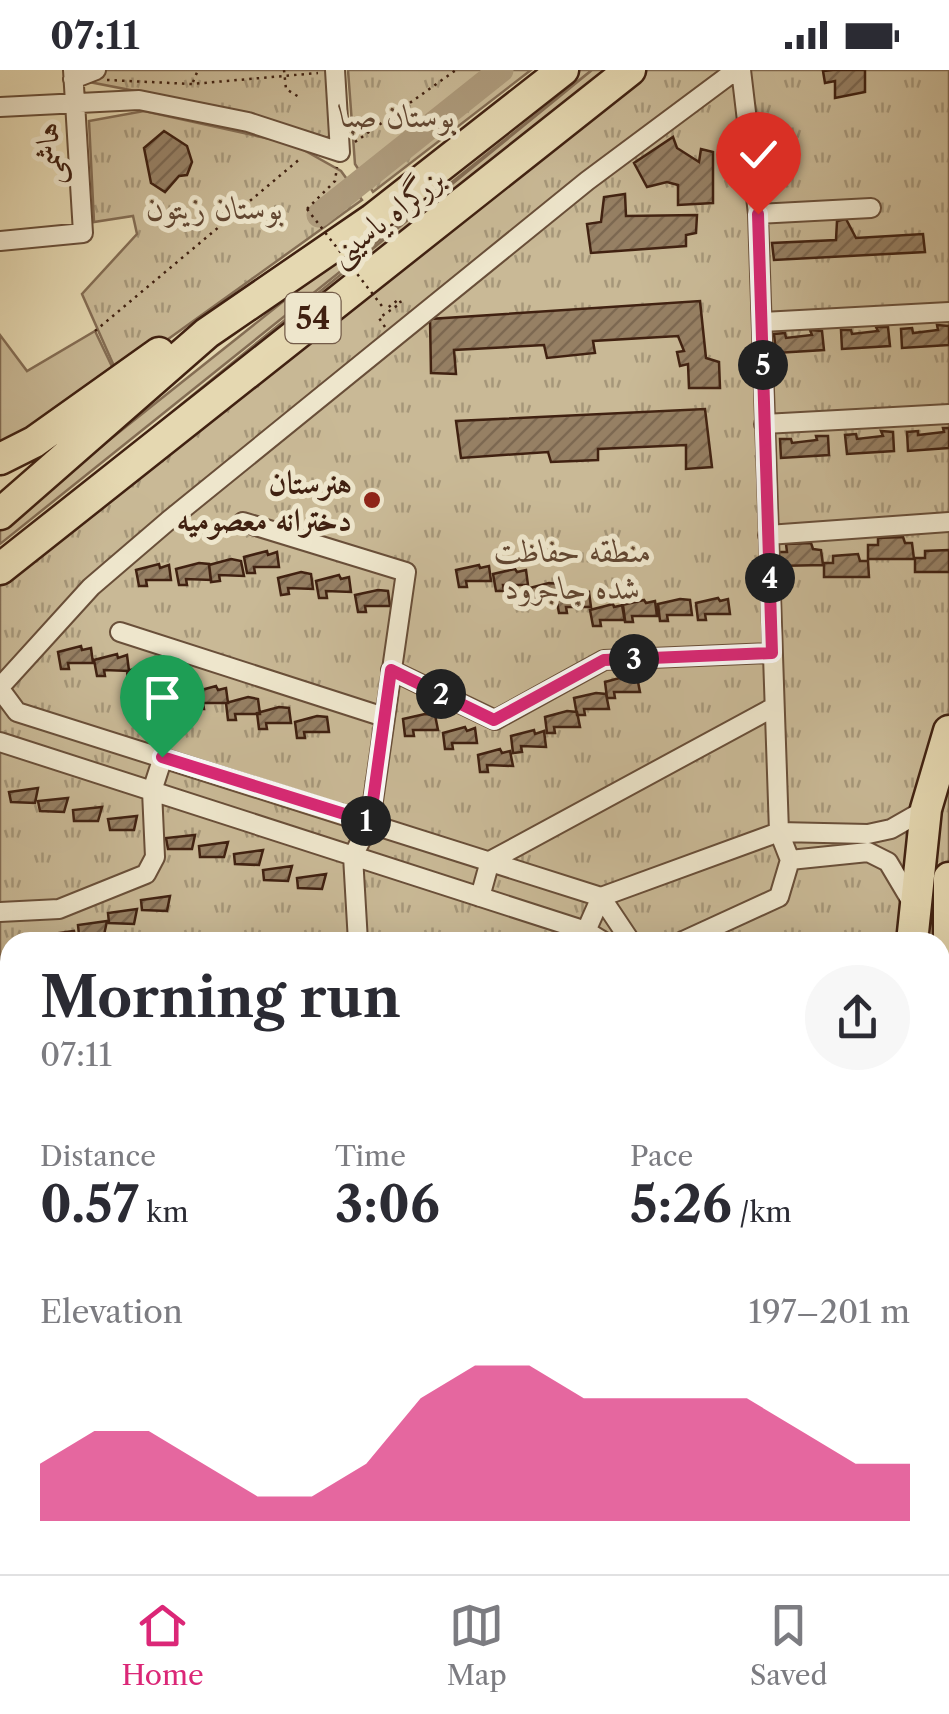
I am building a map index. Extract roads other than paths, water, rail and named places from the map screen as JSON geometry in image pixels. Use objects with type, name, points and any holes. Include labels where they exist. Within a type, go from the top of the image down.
[{"type":"highway","name":"بزرگراه یاسینی","points":[[0,514],[207,333],[374,219],[563,70]]},
{"type":"highway","name":"بزرگراه یاسینی","points":[[0,569],[630,70]]},
{"type":"highway","points":[[0,458],[34,442],[152,356],[207,333]]},
{"type":"highway","points":[[912,932],[926,808],[949,731]]},
{"type":"highway","points":[[949,878],[949,932]]},
{"type":"street","points":[[73,76],[96,70]]},
{"type":"street","points":[[703,932],[779,897],[790,860],[779,832],[758,214],[739,70],[586,181],[168,521],[91,587],[0,688],[17,712],[601,896],[779,832],[868,834],[892,828],[926,808]]},
{"type":"street","points":[[0,106],[138,100],[248,122],[340,152],[335,71]]},
{"type":"street","name":"هاشمی","points":[[0,240],[84,233],[73,76]]},
{"type":"street","points":[[758,214],[871,208]]},
{"type":"street","points":[[762,322],[949,312]]},
{"type":"street","points":[[764,424],[949,414]]},
{"type":"street","points":[[243,522],[406,572],[370,822],[354,856],[358,932]]},
{"type":"street","points":[[768,536],[949,522]]},
{"type":"street","points":[[120,632],[384,717]]},
{"type":"street","points":[[391,670],[494,720],[604,660],[772,653]]},
{"type":"street","points":[[480,897],[490,861],[774,706]]},
{"type":"street","points":[[0,742],[480,897],[574,932]]},
{"type":"street","points":[[0,912],[59,909],[146,874],[155,857],[152,791],[162,757]]},
{"type":"street","points":[[790,860],[868,852],[888,862],[913,905]]},
{"type":"street","points":[[590,932],[601,896]]},
{"type":"street","points":[[601,896],[624,932]]},
{"type":"waterway","points":[[319,215],[501,70]]},
{"type":"place","name":"هنرستان دخترانه معصومیه","points":[[372,500]]},
{"type":"park label","name":"بوستان صبا","points":[[398,115]]},
{"type":"park label","name":"بوستان زیتون","points":[[215,207]]},
{"type":"park label","name":"منطقه حفاظت شده جاجرود","points":[[573,568]]}]
